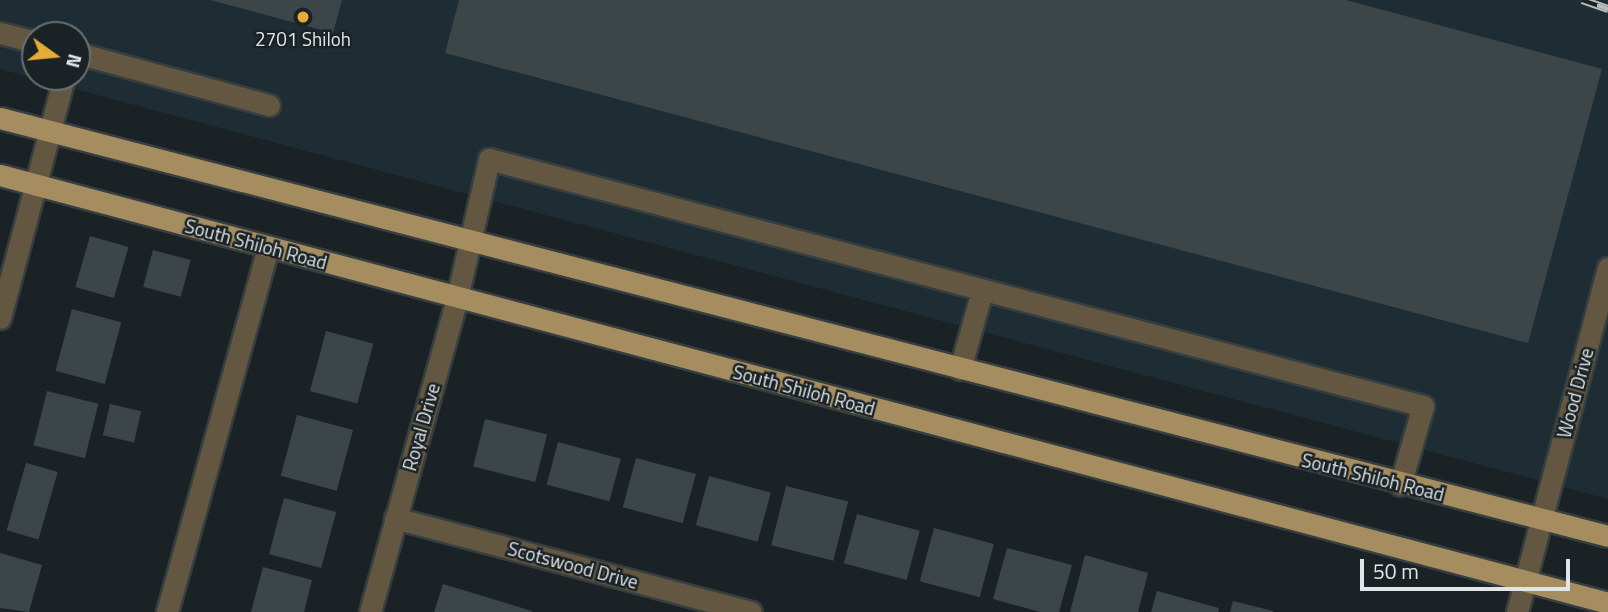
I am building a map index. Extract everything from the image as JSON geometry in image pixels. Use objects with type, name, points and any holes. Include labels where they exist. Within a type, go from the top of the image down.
[{"type":"main road","name":"South Shiloh Road","points":[[0,118],[1400,485],[1608,536]]},
{"type":"main road","name":"South Shiloh Road","points":[[0,176],[1608,603]]},
{"type":"street","points":[[0,33],[21,38]]},
{"type":"street","points":[[91,57],[269,105]]},
{"type":"street","points":[[0,318],[61,91]]},
{"type":"street","name":"Royal Drive","points":[[370,612],[457,298],[489,159],[982,291]]},
{"type":"street","points":[[167,612],[268,247]]},
{"type":"street","name":"Wood Drive","points":[[1517,612],[1541,518],[1600,333],[1608,268]]},
{"type":"street","points":[[960,369],[982,291],[1423,406],[1400,485]]},
{"type":"street","name":"Scotswood Drive","points":[[395,519],[751,612]]},
{"type":"shaded area","points":[[0,0],[1608,0],[1608,499],[82,91],[91,91],[91,21],[21,21],[21,75],[0,69]]},
{"type":"building","name":"2701 Shiloh","points":[[210,0],[342,0],[333,33]]},
{"type":"building","points":[[459,0],[1346,0],[1602,69],[1528,343],[445,53]]},
{"type":"building","points":[[90,236],[128,247],[114,298],[75,287]]},
{"type":"building","points":[[153,250],[191,260],[181,297],[143,287]]},
{"type":"building","points":[[72,309],[121,322],[105,384],[55,371]]},
{"type":"building","points":[[326,331],[373,344],[357,404],[310,391]]},
{"type":"building","points":[[47,391],[98,404],[85,458],[33,445]]},
{"type":"building","points":[[110,404],[141,411],[134,442],[103,435]]},
{"type":"building","points":[[297,415],[353,430],[337,491],[281,476]]},
{"type":"building","points":[[485,419],[547,434],[535,482],[473,467]]},
{"type":"building","points":[[558,442],[621,459],[609,501],[547,485]]},
{"type":"building","points":[[636,458],[696,474],[683,523],[623,507]]},
{"type":"building","points":[[26,463],[58,472],[38,539],[7,530]]},
{"type":"building","points":[[709,476],[771,493],[758,542],[696,525]]},
{"type":"building","points":[[786,486],[848,501],[833,561],[771,545]]},
{"type":"building","points":[[284,498],[336,512],[321,568],[269,554]]},
{"type":"building","points":[[857,514],[920,531],[907,580],[844,563]]},
{"type":"building","points":[[934,528],[994,544],[980,597],[920,581]]},
{"type":"building","points":[[1007,548],[1072,565],[1059,612],[1040,612],[993,599]]},
{"type":"building","points":[[0,553],[42,565],[29,612],[0,608]]},
{"type":"building","points":[[1085,555],[1148,573],[1138,612],[1070,612]]},
{"type":"building","points":[[263,567],[312,580],[304,612],[251,612]]},
{"type":"building","points":[[443,584],[532,611],[532,612],[434,612]]},
{"type":"building","points":[[1157,591],[1219,608],[1218,612],[1151,612]]},
{"type":"building","points":[[1233,601],[1273,611],[1273,612],[1230,612]]},
{"type":"railway","points":[[1582,0],[1608,9]]},
{"type":"place","name":"2701 Shiloh","points":[[303,17]]}]
